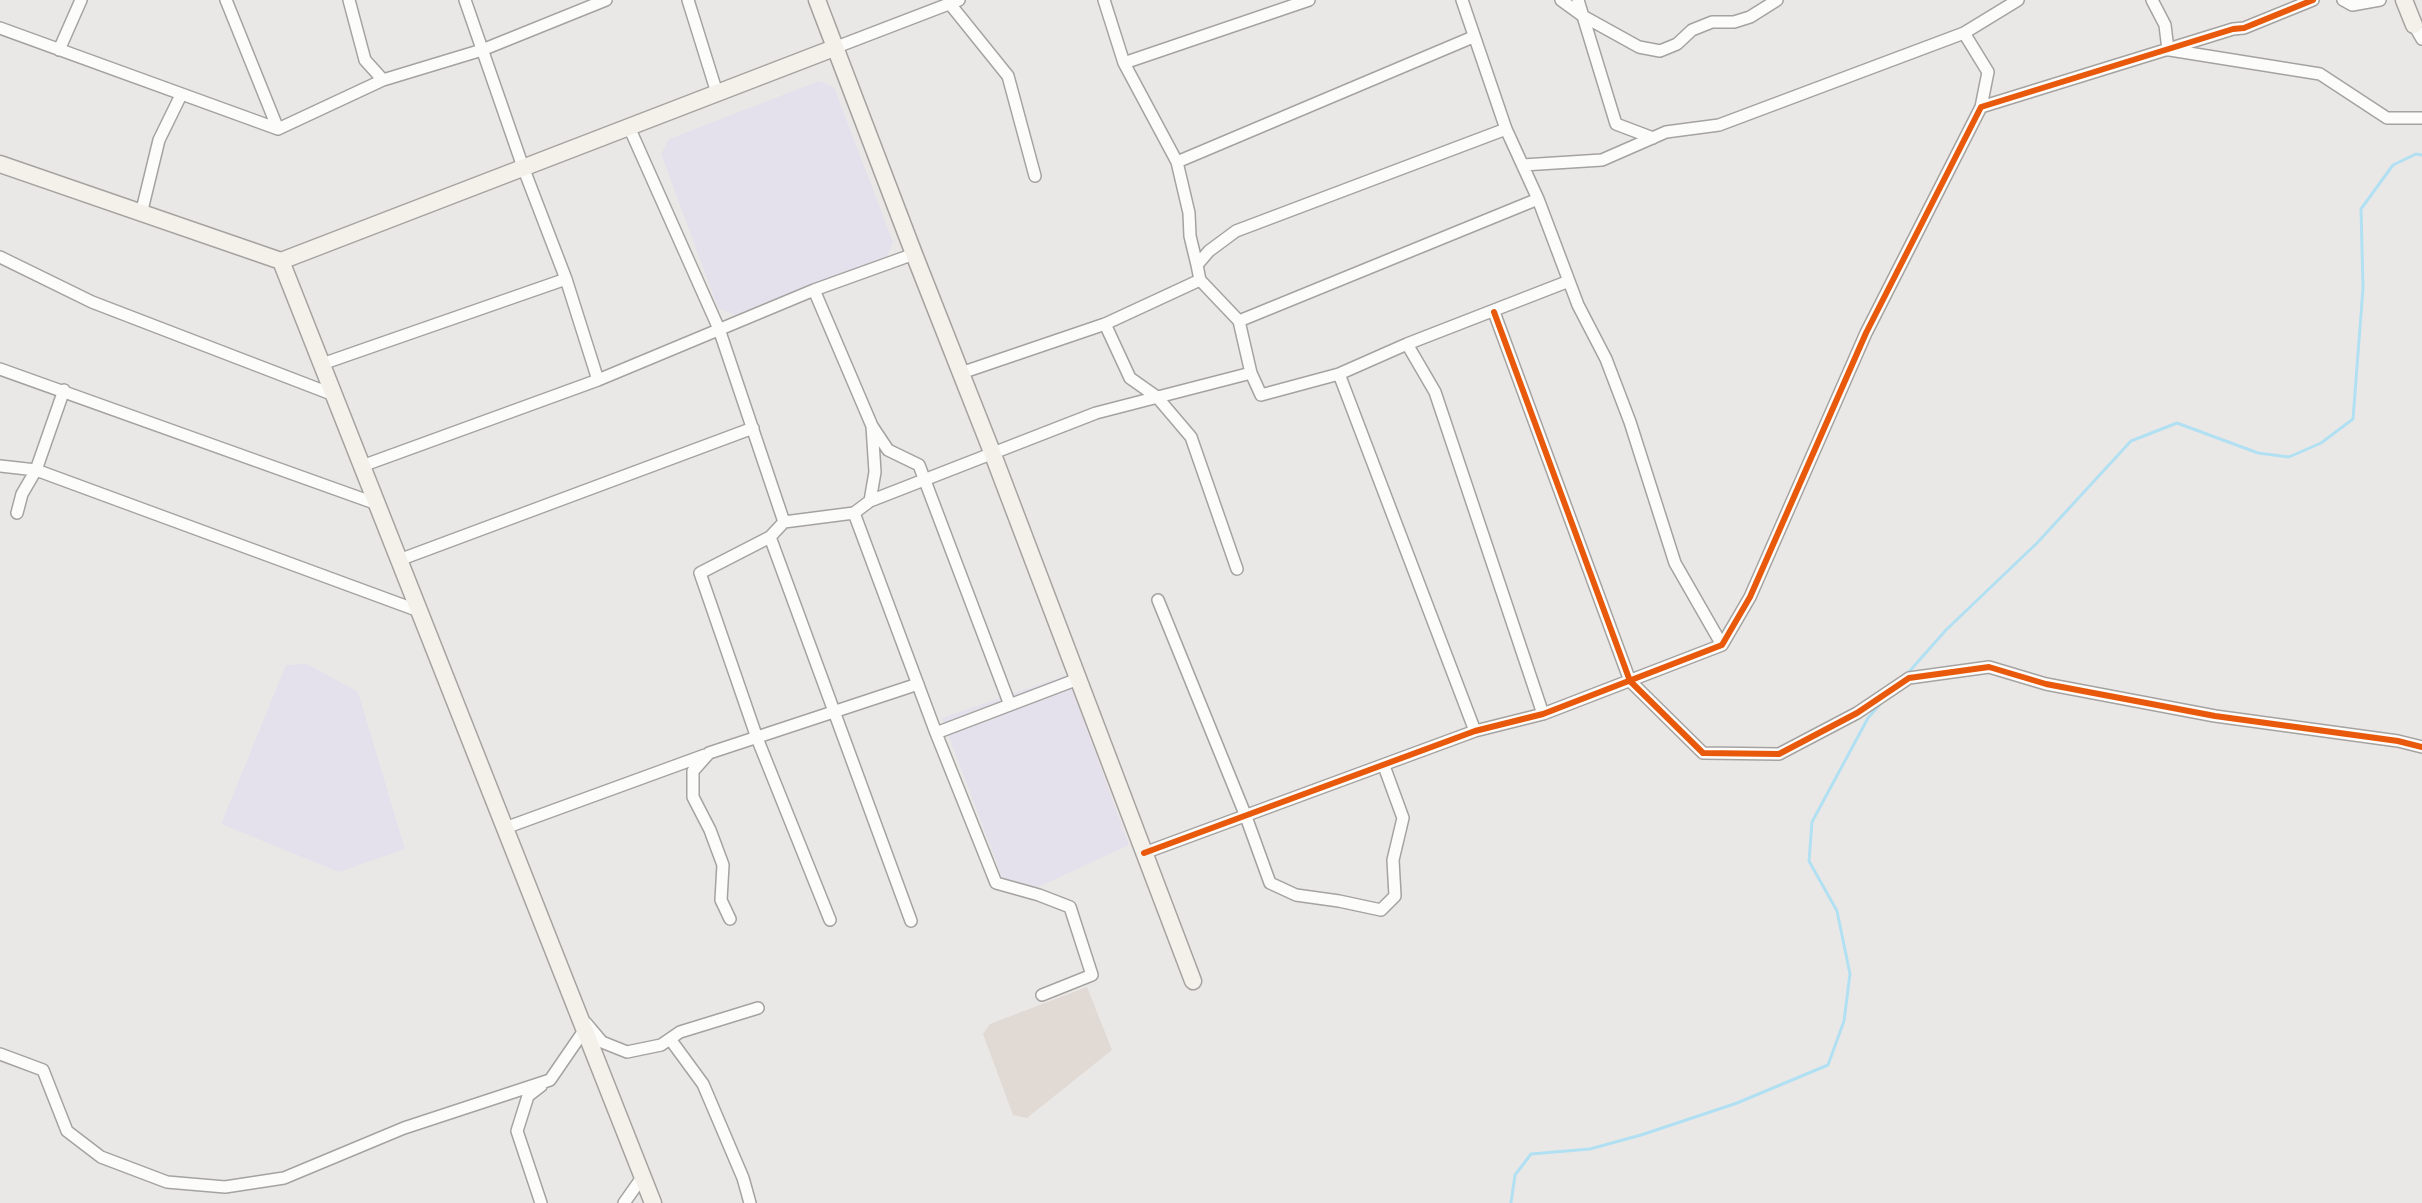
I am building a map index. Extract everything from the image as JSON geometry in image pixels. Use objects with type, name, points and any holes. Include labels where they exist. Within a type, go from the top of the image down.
[{"type":"street","points":[[59,50],[81,0]]},
{"type":"street","points":[[226,0],[278,129]]},
{"type":"street","points":[[349,0],[365,60],[383,80]]},
{"type":"street","points":[[465,0],[523,167],[566,279],[598,380]]},
{"type":"street","points":[[0,28],[278,129],[383,80],[482,50],[606,0]]},
{"type":"street","points":[[688,0],[718,92]]},
{"type":"street","points":[[817,0],[992,452],[1193,981]]},
{"type":"street","points":[[1104,0],[1124,63],[1177,162],[1189,213],[1190,236],[1200,280],[1239,321],[1251,373],[1261,396],[1339,374],[1407,344],[1569,282]]},
{"type":"street","points":[[1124,63],[1309,0]]},
{"type":"street","points":[[1462,0],[1473,37],[1506,129],[1538,199],[1578,305],[1606,359],[1630,422],[1675,563],[1722,645]]},
{"type":"street","points":[[1561,0],[1583,16],[1639,47],[1660,50],[1677,44],[1692,30],[1712,22],[1734,22],[1750,17],[1776,0]]},
{"type":"street","points":[[1578,0],[1616,124],[1653,138]]},
{"type":"street","points":[[1522,165],[1602,160],[1666,132],[1719,125],[1964,33],[2018,0]]},
{"type":"street","points":[[2152,0],[2165,25],[2168,50]]},
{"type":"street","points":[[1980,107],[2233,29],[2244,28],[2313,0]]},
{"type":"street","points":[[2343,0],[2352,5],[2380,0]]},
{"type":"street","points":[[2404,0],[2418,32]]},
{"type":"street","points":[[0,164],[281,260],[954,2],[1008,76],[1035,176]]},
{"type":"street","points":[[1144,853],[1245,814],[1384,766],[1475,731],[1543,714],[1722,645],[1750,597],[1866,333],[1980,107],[1988,72],[1964,33]]},
{"type":"street","points":[[1177,162],[1473,37]]},
{"type":"street","points":[[2168,50],[2320,74],[2387,118],[2422,118]]},
{"type":"street","points":[[142,214],[159,140],[181,95]]},
{"type":"street","points":[[629,127],[719,330],[784,522]]},
{"type":"street","points":[[1197,266],[1209,252],[1236,231],[1506,129]]},
{"type":"street","points":[[1239,321],[1538,199]]},
{"type":"street","points":[[362,466],[598,380],[814,290],[914,254]]},
{"type":"street","points":[[0,257],[92,302],[334,395]]},
{"type":"street","points":[[281,260],[653,1203]]},
{"type":"street","points":[[322,364],[566,279]]},
{"type":"street","points":[[961,373],[1105,324],[1200,280]]},
{"type":"street","points":[[814,290],[872,426],[888,450],[919,465],[1010,705]]},
{"type":"street","points":[[1494,312],[1630,681],[1704,753],[1779,754],[1857,713],[1909,678],[1989,667],[2046,684],[2215,716],[2422,747]]},
{"type":"street","points":[[1105,324],[1130,378],[1157,397],[1191,437],[1237,569]]},
{"type":"street","points":[[1407,344],[1435,392],[1543,714]]},
{"type":"street","points":[[0,368],[377,504]]},
{"type":"street","points":[[830,920],[757,738],[700,572],[770,537],[784,522],[854,513],[870,501],[1096,413],[1251,373]]},
{"type":"street","points":[[1339,374],[1475,731]]},
{"type":"street","points":[[17,512],[22,494],[36,470],[64,390]]},
{"type":"street","points":[[870,501],[875,472],[872,426]]},
{"type":"street","points":[[399,560],[753,428]]},
{"type":"street","points":[[0,466],[36,470],[419,611]]},
{"type":"street","points":[[854,513],[936,732],[996,883],[1039,895],[1070,907],[1092,975],[1042,995]]},
{"type":"street","points":[[770,537],[911,920]]},
{"type":"street","points":[[1158,600],[1245,814],[1270,883],[1296,895],[1339,901],[1381,910],[1395,896],[1393,860],[1403,818],[1384,766]]},
{"type":"street","points":[[936,732],[1078,679]]},
{"type":"street","points":[[505,828],[708,754],[918,684]]},
{"type":"street","points":[[708,754],[693,771],[693,797],[710,830],[723,865],[721,900],[730,920]]},
{"type":"street","points":[[582,1022],[602,1042],[627,1052],[661,1044],[680,1032],[758,1008]]},
{"type":"street","points":[[541,1203],[517,1131],[528,1096],[550,1080],[582,1022]]},
{"type":"street","points":[[670,1039],[703,1084],[743,1178],[750,1203]]},
{"type":"street","points":[[0,1054],[43,1070],[67,1131],[101,1157],[167,1182],[225,1187],[284,1178],[404,1128],[550,1080]]},
{"type":"street","points":[[624,1203],[643,1176]]},
{"type":"shaded area","points":[[819,81],[834,87],[893,242],[887,257],[734,315],[718,308],[661,154],[669,139]]},
{"type":"shaded area","points":[[307,664],[358,692],[405,849],[339,872],[221,824],[286,665]]},
{"type":"shaded area","points":[[1067,675],[1129,845],[1034,889],[1003,880],[942,718]]},
{"type":"shaded area","points":[[1087,987],[1112,1050],[1027,1118],[1013,1115],[983,1034],[990,1024]]},
{"type":"waterway","points":[[1907,674],[1946,630],[2037,543],[2131,441],[2177,423],[2258,453],[2289,457],[2321,443],[2353,419],[2363,288],[2361,209],[2393,165],[2416,154],[2422,155]]},
{"type":"waterway","points":[[1511,1203],[1515,1175],[1531,1154],[1590,1149],[1641,1135],[1737,1103],[1828,1065],[1844,1021],[1850,974],[1837,911],[1809,861],[1812,822],[1868,718],[1883,701]]},
{"type":"cycle path","points":[[1144,853],[1475,731],[1543,714],[1722,645],[1750,597],[1866,333],[1981,107],[2233,29],[2244,28],[2313,0]]},
{"type":"cycle path","points":[[1494,312],[1630,681],[1703,753],[1779,754],[1857,713],[1909,678],[1989,667],[2046,684],[2215,716],[2398,741],[2422,747]]}]
